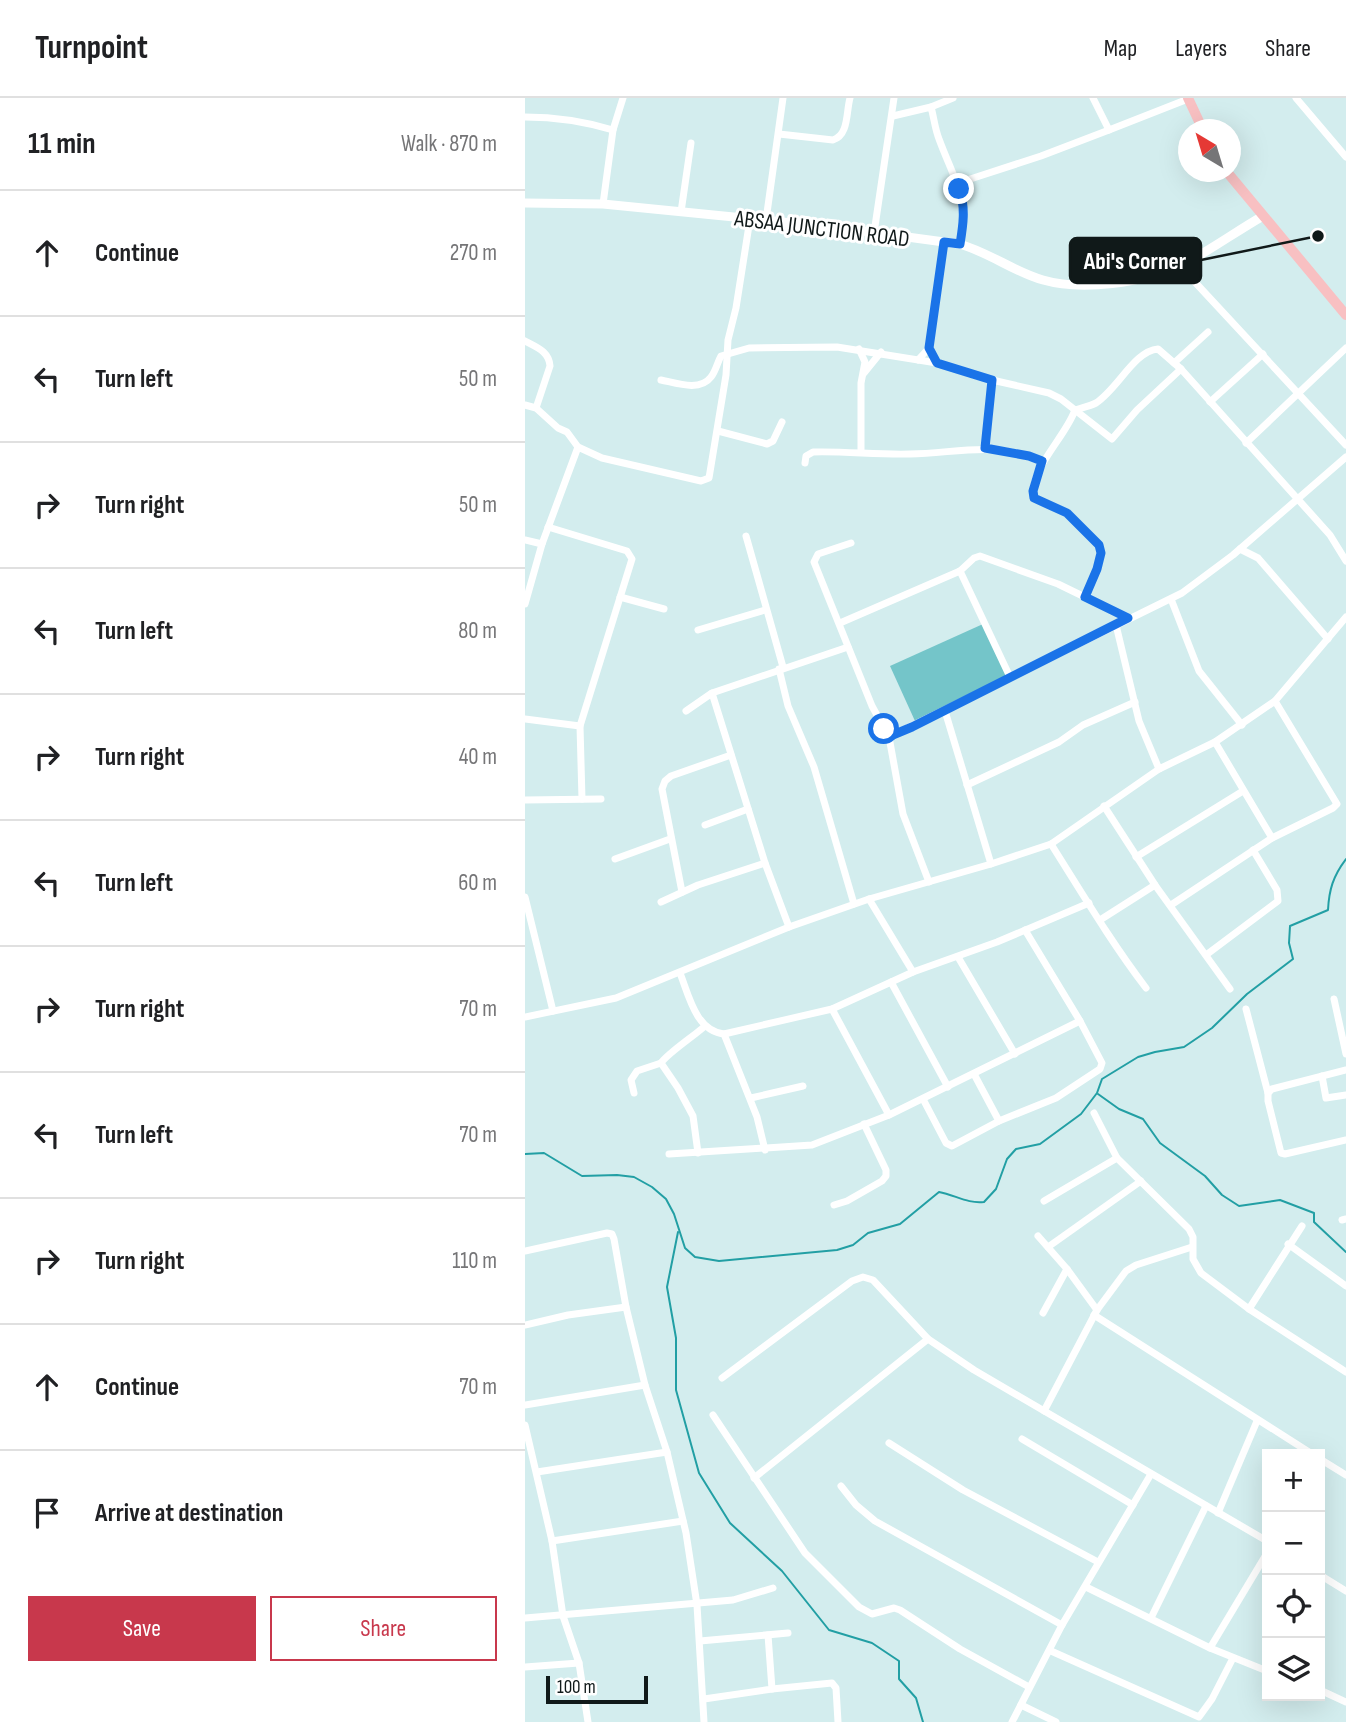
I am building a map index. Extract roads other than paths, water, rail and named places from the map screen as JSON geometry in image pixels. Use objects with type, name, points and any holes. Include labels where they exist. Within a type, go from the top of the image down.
[{"type":"main road","points":[[1188,99],[1198,119]]},
{"type":"main road","points":[[1235,182],[1346,315]]},
{"type":"street","points":[[603,204],[613,130],[623,98]]},
{"type":"street","points":[[766,220],[783,98]]},
{"type":"street","points":[[779,134],[833,140],[840,138],[844,133],[850,98]]},
{"type":"street","points":[[874,233],[894,98]]},
{"type":"street","points":[[893,116],[931,107],[953,98]]},
{"type":"street","points":[[1093,98],[1109,130]]},
{"type":"street","points":[[958,183],[1041,156],[1188,99]]},
{"type":"street","points":[[1300,100],[1346,157]]},
{"type":"street","points":[[931,107],[938,136],[958,183],[963,204],[960,244]]},
{"type":"street","points":[[525,117],[577,120],[613,130]]},
{"type":"street","points":[[681,212],[691,143]]},
{"type":"street","name":"ABSAA JUNCTION ROAD","points":[[525,203],[603,204],[766,220],[960,244],[979,249],[1039,279],[1064,285],[1098,285],[1147,276],[1180,266],[1263,216]]},
{"type":"street","points":[[525,405],[536,408],[558,428],[567,432],[578,447],[602,458],[701,481],[709,478],[718,431],[728,340],[736,308],[750,219]]},
{"type":"street","points":[[918,360],[929,348],[944,242]]},
{"type":"street","points":[[1180,266],[1346,445]]},
{"type":"street","points":[[1174,363],[1208,332]]},
{"type":"street","points":[[525,341],[546,353],[550,359],[536,408]]},
{"type":"street","points":[[661,380],[690,385],[702,384],[711,378],[717,362],[727,354],[757,348],[859,349],[937,363],[992,380],[1049,393],[1112,439],[1137,410],[1181,369]]},
{"type":"street","points":[[929,348],[937,363]]},
{"type":"street","points":[[1247,443],[1346,348]]},
{"type":"street","points":[[859,349],[865,362],[861,383],[860,452]]},
{"type":"street","points":[[1085,597],[1097,569],[1101,553],[1099,545],[1067,513],[1034,498],[1033,491],[1042,461],[1062,436],[1075,410],[1095,403],[1118,384],[1145,352],[1158,349],[1181,369],[1334,540],[1346,561]]},
{"type":"street","points":[[864,373],[881,352]]},
{"type":"street","points":[[1210,402],[1263,354]]},
{"type":"street","points":[[985,448],[992,380]]},
{"type":"street","points":[[718,431],[767,444],[773,441],[782,422]]},
{"type":"street","points":[[525,604],[526,592],[542,544],[578,447]]},
{"type":"street","points":[[804,463],[806,456],[813,453],[910,454],[985,448],[1042,461]]},
{"type":"street","points":[[888,737],[1197,584],[1346,457]]},
{"type":"street","points":[[548,527],[629,552],[632,559],[580,726],[582,799]]},
{"type":"street","points":[[746,536],[781,668],[788,706],[814,768],[854,904]]},
{"type":"street","points":[[1255,536],[1258,558]]},
{"type":"street","points":[[525,540],[542,544]]},
{"type":"street","points":[[851,543],[834,547],[818,554],[814,559],[872,706],[888,737],[903,814],[929,882]]},
{"type":"street","points":[[1240,549],[1258,558],[1328,639]]},
{"type":"street","points":[[839,623],[960,571],[974,558],[981,556],[1048,581],[1128,618]]},
{"type":"street","points":[[960,571],[1010,677]]},
{"type":"street","points":[[620,597],[664,609]]},
{"type":"street","points":[[1171,599],[1199,671],[1242,725]]},
{"type":"street","points":[[698,630],[765,610]]},
{"type":"street","points":[[525,1017],[616,998],[789,926],[1051,844],[1159,769],[1215,742],[1275,701],[1346,617]]},
{"type":"street","points":[[1116,625],[1139,721],[1159,769]]},
{"type":"street","points":[[686,711],[712,693],[848,647]]},
{"type":"street","points":[[712,693],[765,863],[789,926]]},
{"type":"street","points":[[1171,905],[1272,838],[1337,804],[1275,701]]},
{"type":"street","points":[[967,785],[1059,742],[1083,725],[1135,702]]},
{"type":"street","points":[[945,711],[991,864]]},
{"type":"street","points":[[525,719],[580,726]]},
{"type":"street","points":[[1215,742],[1272,838]]},
{"type":"street","points":[[682,892],[670,839],[664,781],[671,776],[731,755]]},
{"type":"street","points":[[1136,857],[1243,791]]},
{"type":"street","points":[[525,800],[601,799]]},
{"type":"street","points":[[1104,806],[1155,885],[1230,989]]},
{"type":"street","points":[[705,825],[748,809]]},
{"type":"street","points":[[615,859],[670,839]]},
{"type":"street","points":[[1051,844],[1115,948],[1146,988]]},
{"type":"street","points":[[1206,955],[1278,901],[1276,890],[1253,850]]},
{"type":"street","points":[[661,902],[765,863]]},
{"type":"street","points":[[1100,920],[1155,885]]},
{"type":"street","points":[[525,897],[529,935],[553,1011]]},
{"type":"street","points":[[869,899],[913,972]]},
{"type":"street","points":[[680,973],[691,1002],[705,1026],[716,1033],[724,1034],[832,1009],[913,972],[958,957],[1089,902]]},
{"type":"street","points":[[923,1099],[948,1146],[999,1121],[1056,1098],[1100,1069],[1102,1063],[1080,1021],[1025,930]]},
{"type":"street","points":[[958,957],[1014,1054]]},
{"type":"street","points":[[891,982],[948,1087]]},
{"type":"street","points":[[1334,999],[1342,1021],[1346,1054]]},
{"type":"street","points":[[832,1009],[889,1115]]},
{"type":"street","points":[[1247,1009],[1281,1153],[1346,1140]]},
{"type":"street","points":[[669,1154],[812,1145],[889,1115],[1080,1021]]},
{"type":"street","points":[[634,1093],[631,1080],[637,1070],[661,1063],[705,1026]]},
{"type":"street","points":[[724,1034],[751,1098],[765,1150]]},
{"type":"street","points":[[661,1063],[693,1116],[698,1153]]},
{"type":"street","points":[[1268,1093],[1272,1089],[1346,1070]]},
{"type":"street","points":[[974,1074],[999,1121]]},
{"type":"street","points":[[1322,1076],[1327,1098],[1346,1095]]},
{"type":"street","points":[[751,1098],[803,1086]]},
{"type":"street","points":[[1094,1113],[1117,1158],[1189,1229],[1193,1237],[1193,1259],[1201,1273],[1249,1309],[1346,1373]]},
{"type":"street","points":[[834,1205],[847,1201],[883,1181],[886,1176],[886,1170],[865,1125]]},
{"type":"street","points":[[1044,1200],[1117,1158]]},
{"type":"street","points":[[1048,1247],[1141,1181]]},
{"type":"street","points":[[1249,1309],[1302,1226]]},
{"type":"street","points":[[525,1251],[612,1234],[645,1385],[667,1452],[683,1521],[697,1605],[704,1722]]},
{"type":"street","points":[[1038,1236],[1067,1269],[1096,1313],[1304,1449]]},
{"type":"street","points":[[1289,1244],[1346,1286]]},
{"type":"street","points":[[1044,1411],[1096,1313],[1126,1272],[1136,1265],[1192,1247]]},
{"type":"street","points":[[1043,1313],[1067,1269]]},
{"type":"street","points":[[722,1378],[852,1281],[863,1278],[873,1280],[928,1339],[1044,1411],[1262,1538]]},
{"type":"street","points":[[525,1325],[568,1315],[626,1307]]},
{"type":"street","points":[[754,1478],[928,1339]]},
{"type":"street","points":[[525,1405],[645,1385]]},
{"type":"street","points":[[713,1415],[805,1553],[859,1607],[872,1614],[894,1608],[900,1610],[960,1649],[1029,1687]]},
{"type":"street","points":[[1217,1513],[1258,1421]]},
{"type":"street","points":[[525,1425],[552,1541],[563,1616],[579,1663],[588,1722]]},
{"type":"street","points":[[1022,1439],[1133,1505]]},
{"type":"street","points":[[889,1443],[964,1490],[1098,1562]]},
{"type":"street","points":[[537,1472],[667,1452]]},
{"type":"street","points":[[1325,1462],[1346,1475]]},
{"type":"street","points":[[1012,1722],[1051,1651],[1062,1625],[1151,1474]]},
{"type":"street","points":[[841,1486],[856,1506],[882,1525],[1062,1625]]},
{"type":"street","points":[[1151,1618],[1206,1506]]},
{"type":"street","points":[[552,1541],[683,1521]]},
{"type":"street","points":[[1210,1648],[1262,1561]]},
{"type":"street","points":[[1325,1578],[1346,1591]]},
{"type":"street","points":[[1086,1587],[1210,1648],[1262,1669]]},
{"type":"street","points":[[525,1618],[697,1605],[743,1598],[773,1588]]},
{"type":"street","points":[[700,1641],[788,1633]]},
{"type":"street","points":[[768,1635],[772,1689]]},
{"type":"street","points":[[1051,1651],[1199,1717],[1212,1699],[1233,1658]]},
{"type":"street","points":[[525,1667],[579,1663]]},
{"type":"street","points":[[704,1699],[832,1683],[836,1688],[838,1722]]},
{"type":"street","points":[[1325,1692],[1346,1702]]},
{"type":"street","points":[[1021,1705],[1056,1722]]},
{"type":"waterway","points":[[525,1154],[544,1153],[582,1176],[634,1177],[666,1199],[685,1248],[695,1257],[719,1261],[837,1250],[853,1245],[868,1233],[900,1224],[939,1192],[967,1201],[984,1202],[996,1189],[1007,1159],[1016,1149],[1040,1144],[1081,1114],[1097,1093],[1102,1079],[1138,1057],[1184,1047],[1212,1028],[1247,994],[1293,959],[1289,943],[1290,926],[1328,910],[1333,883],[1346,859]]},
{"type":"waterway","points":[[1098,1094],[1119,1109],[1143,1119],[1160,1143],[1205,1176],[1222,1195],[1239,1206],[1280,1200],[1314,1213],[1314,1222],[1346,1252]]},
{"type":"waterway","points":[[678,1232],[667,1287],[676,1338],[676,1390],[699,1473],[730,1523],[782,1571],[829,1630],[872,1643],[899,1661],[899,1679],[916,1698],[923,1722]]},
{"type":"place","name":"Abi's Corner","points":[[1318,236]]}]
